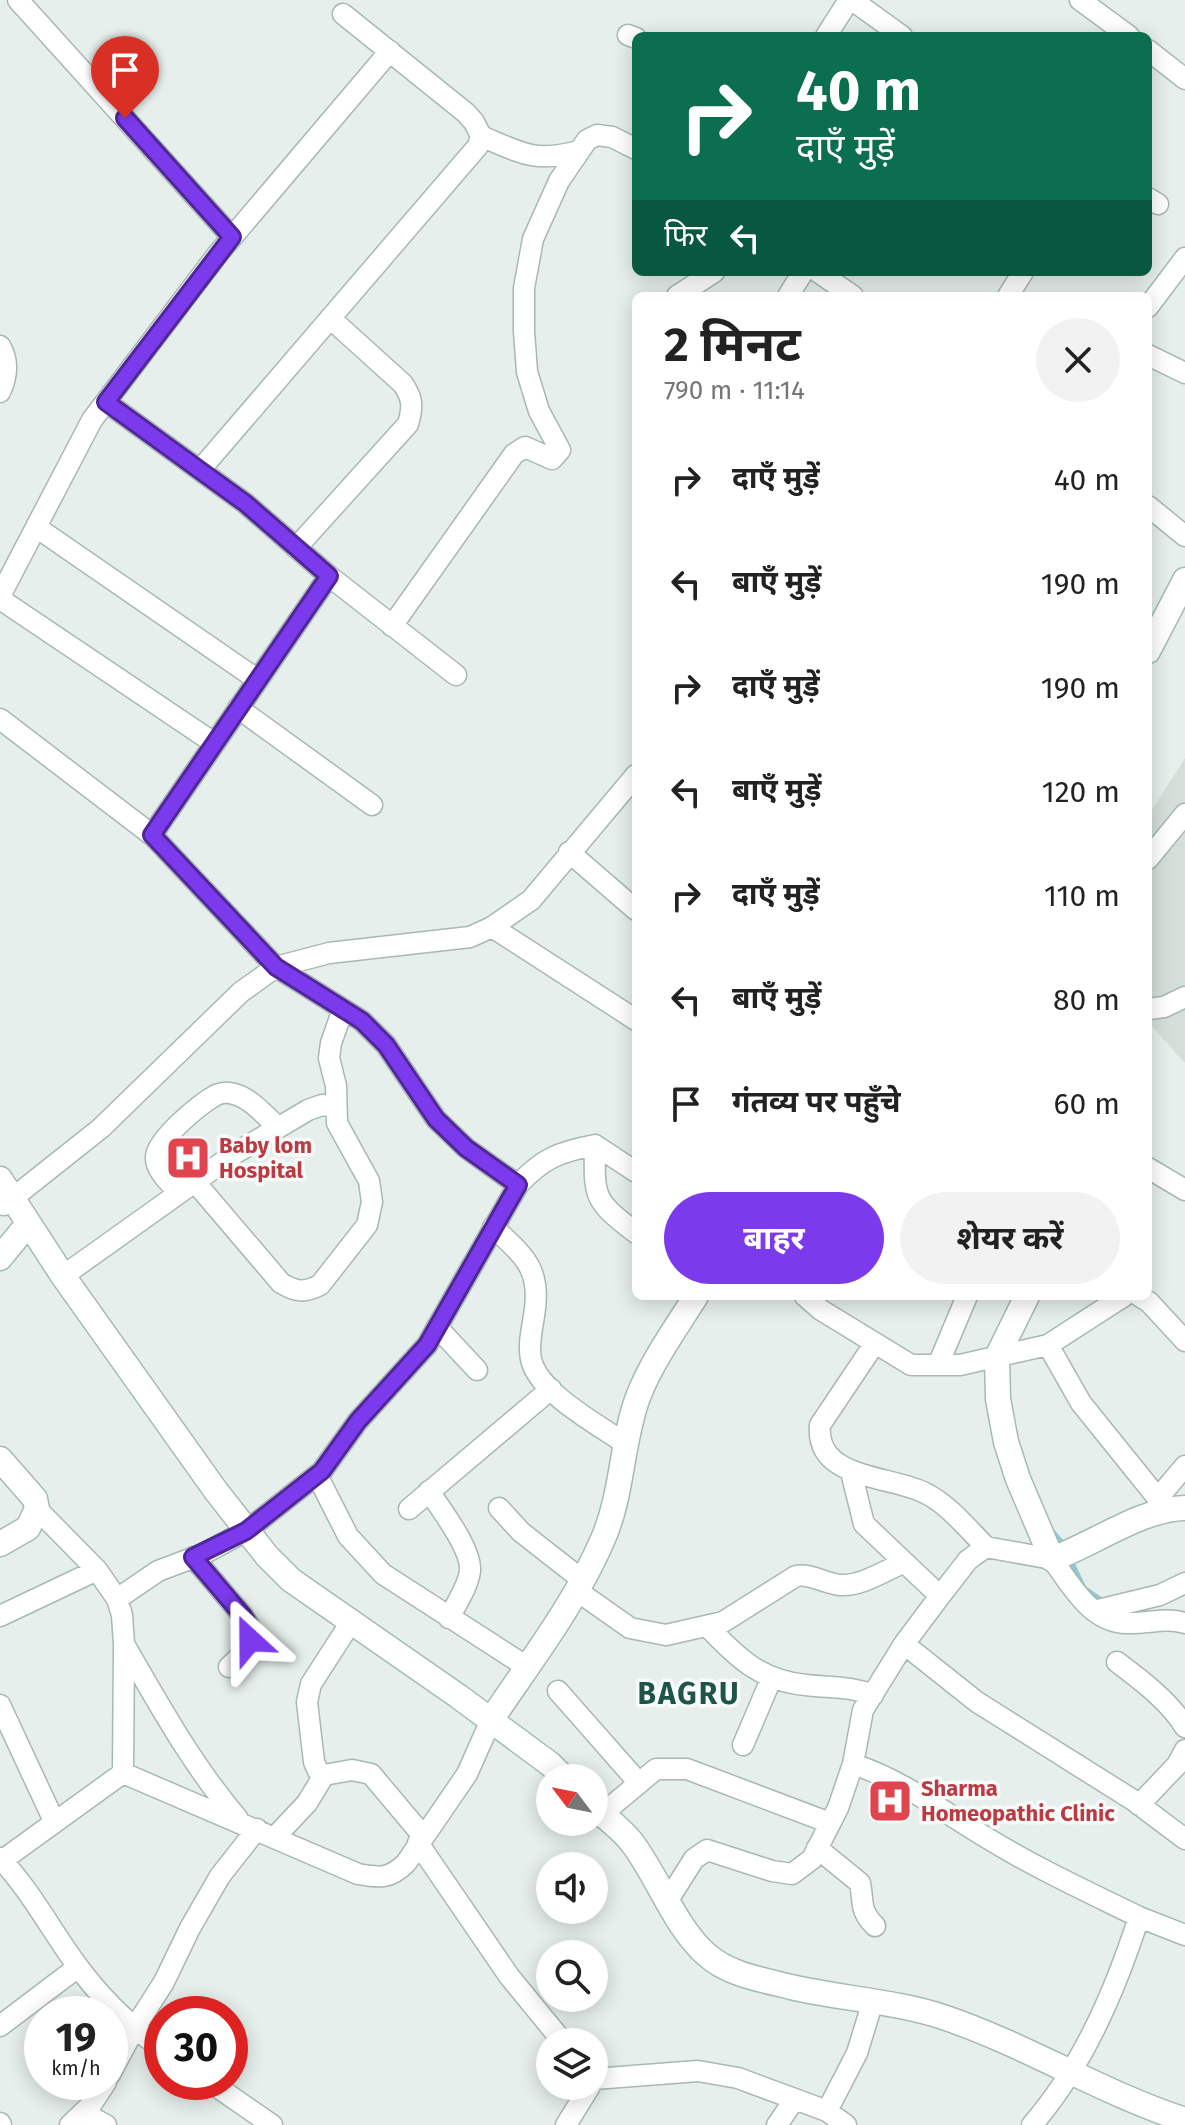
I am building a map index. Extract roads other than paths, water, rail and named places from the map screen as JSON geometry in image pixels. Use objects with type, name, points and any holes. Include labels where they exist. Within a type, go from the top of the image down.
[{"type":"main road","points":[[1152,643],[1185,580]]},
{"type":"main road","points":[[0,1258],[11,1204]]},
{"type":"main road","points":[[11,1204],[246,1531],[291,1580],[491,1720],[546,1764]]},
{"type":"main road","points":[[491,1720],[579,1584],[603,1540],[615,1507],[638,1396],[693,1300]]},
{"type":"main road","points":[[1025,1300],[997,1357],[998,1399],[1006,1442],[1018,1479],[1052,1559],[1170,1506]]},
{"type":"main road","points":[[0,1459],[35,1499],[37,1509],[35,1519],[28,1528],[0,1544]]},
{"type":"main road","points":[[608,1820],[632,1843],[690,1936],[707,1956],[731,1970],[818,1993],[873,2001],[942,2017],[1070,2072],[1148,2117],[1185,2120]]},
{"type":"street","points":[[18,0],[232,237]]},
{"type":"street","points":[[829,32],[850,0],[896,32]]},
{"type":"street","points":[[1080,0],[1106,8],[1126,32]]},
{"type":"street","points":[[343,14],[466,113],[481,136],[535,156],[553,158],[579,151]]},
{"type":"street","points":[[214,743],[0,597],[92,420],[232,237],[390,51]]},
{"type":"street","points":[[1152,53],[1185,79]]},
{"type":"street","points":[[392,626],[514,454],[525,447],[552,459],[560,450],[539,411],[527,372],[524,288],[533,239],[559,181],[587,140],[597,135],[612,137],[632,147]]},
{"type":"street","points":[[200,470],[478,146],[481,136]]},
{"type":"street","points":[[1152,302],[1185,258]]},
{"type":"street","points":[[683,292],[708,276]]},
{"type":"street","points":[[824,276],[847,292]]},
{"type":"street","points":[[296,548],[408,424],[412,410],[411,396],[403,384],[330,318]]},
{"type":"street","points":[[0,346],[6,365],[5,381],[0,392]]},
{"type":"street","points":[[1152,357],[1185,373]]},
{"type":"street","points":[[106,402],[245,503],[329,576],[456,675]]},
{"type":"street","points":[[1152,509],[1185,536]]},
{"type":"street","points":[[36,527],[258,680]]},
{"type":"street","points":[[152,835],[329,576]]},
{"type":"street","points":[[238,708],[372,805]]},
{"type":"street","points":[[0,719],[152,835],[276,967],[362,1021],[386,1045],[436,1119],[466,1148],[518,1185]]},
{"type":"street","points":[[11,1204],[101,1128],[241,992],[276,967],[329,953],[470,937],[492,927],[531,900],[632,780]]},
{"type":"street","points":[[1152,854],[1185,814]]},
{"type":"street","points":[[569,852],[632,898]]},
{"type":"street","points":[[492,927],[632,1017]]},
{"type":"street","points":[[1152,1008],[1184,999]]},
{"type":"street","points":[[278,1127],[237,1094],[225,1092],[215,1095],[162,1142],[156,1156],[158,1167],[187,1188],[281,1283],[295,1291],[309,1291],[320,1285],[367,1225],[372,1202],[369,1181],[337,1123],[336,1086],[329,1058],[343,1009]]},
{"type":"street","points":[[63,1276],[278,1127],[322,1105],[336,1107]]},
{"type":"street","points":[[595,1145],[594,1186],[598,1198],[608,1211],[632,1230]]},
{"type":"street","points":[[117,1599],[158,1571],[246,1531],[317,1475],[358,1421],[427,1345],[518,1185],[538,1164],[554,1155],[595,1145],[632,1169]]},
{"type":"street","points":[[1152,1170],[1185,1190]]},
{"type":"street","points":[[493,1227],[523,1255],[534,1274],[538,1293],[531,1336],[531,1360],[539,1376],[558,1398],[626,1444]]},
{"type":"street","points":[[810,1300],[911,1365],[960,1365],[1048,1345],[1118,1300]]},
{"type":"street","points":[[938,1365],[965,1300]]},
{"type":"street","points":[[1146,1300],[1185,1341]]},
{"type":"street","points":[[437,1327],[477,1370]]},
{"type":"street","points":[[875,1343],[820,1425],[819,1439],[825,1453],[851,1472],[894,1481],[927,1493],[986,1547],[1052,1559],[1079,1598],[1109,1620],[1127,1623],[1162,1619],[1185,1623]]},
{"type":"street","points":[[1048,1345],[1081,1403],[1170,1506],[1185,1466]]},
{"type":"street","points":[[409,1509],[551,1389]]},
{"type":"street","points":[[851,1472],[864,1524],[940,1596]]},
{"type":"street","points":[[317,1475],[348,1536],[383,1574],[527,1667]]},
{"type":"street","points":[[429,1491],[468,1558],[470,1571],[449,1618]]},
{"type":"street","points":[[499,1508],[521,1532],[630,1628],[666,1635],[723,1622],[796,1576],[804,1574],[826,1583],[845,1585],[860,1582],[903,1563]]},
{"type":"street","points":[[37,1509],[97,1570],[117,1599],[122,1615],[124,1644],[123,1773]]},
{"type":"street","points":[[668,1900],[694,1859],[707,1850],[772,1871],[792,1874],[804,1867],[830,1823],[853,1764],[863,1710],[904,1644],[940,1596],[968,1560],[986,1547]]},
{"type":"street","points":[[193,1557],[251,1629],[244,1653],[229,1667]]},
{"type":"street","points":[[0,1616],[97,1570]]},
{"type":"street","points":[[1094,1611],[1160,1595],[1185,1583]]},
{"type":"street","points":[[351,1622],[311,1684],[307,1702],[314,1762],[318,1771],[324,1775],[352,1770],[371,1774],[420,1839],[509,1976],[552,2028]]},
{"type":"street","points":[[707,1626],[741,1661],[772,1677],[804,1685],[853,1687],[873,1695]]},
{"type":"street","points":[[124,1644],[182,1744],[214,1791],[257,1830]]},
{"type":"street","points":[[904,1644],[977,1702],[1139,1805],[1185,1838]]},
{"type":"street","points":[[1117,1662],[1147,1687],[1185,1727]]},
{"type":"street","points":[[743,1745],[772,1677]]},
{"type":"street","points":[[558,1691],[639,1783]]},
{"type":"street","points":[[0,1705],[54,1821]]},
{"type":"street","points":[[123,1773],[358,1874],[378,1877],[395,1873],[406,1863],[467,1774],[491,1720]]},
{"type":"street","points":[[1139,1805],[1177,1765],[1185,1750]]},
{"type":"street","points":[[853,1764],[884,1774],[913,1789],[1039,1868],[1139,1917],[1185,1935]]},
{"type":"street","points":[[608,1803],[656,1769],[687,1769],[830,1823]]},
{"type":"street","points":[[123,1773],[1,1860],[49,1920],[78,1967],[144,2036]]},
{"type":"street","points":[[128,2040],[164,1982],[220,1876],[257,1830],[307,1803],[324,1775]]},
{"type":"street","points":[[817,1848],[860,1883],[865,1916],[875,1926]]},
{"type":"street","points":[[1032,2125],[1070,2072],[1122,1970],[1139,1917]]},
{"type":"street","points":[[0,2026],[78,1967]]},
{"type":"street","points":[[827,2111],[857,2053],[873,2001]]},
{"type":"street","points":[[608,2078],[698,2071],[738,2078],[827,2111],[846,2125]]},
{"type":"street","points":[[92,2100],[77,2119],[106,2125]]},
{"type":"street","points":[[230,2100],[252,2119],[272,2125]]},
{"type":"street","points":[[566,2125],[581,2100]]},
{"type":"street","points":[[777,2125],[794,2100]]},
{"type":"waterway","points":[[1051,1530],[1065,1546]]},
{"type":"waterway","points":[[1071,1561],[1084,1588],[1104,1602]]},
{"type":"waterway","points":[[1133,1613],[1143,1608]]},
{"type":"place","name":"Baby lom Hospital","points":[[188,1158]]},
{"type":"place","name":"Sharma Homeopathic Clinic","points":[[890,1801]]},
{"type":"district","name":"BAGRU","points":[[689,1694]]}]
